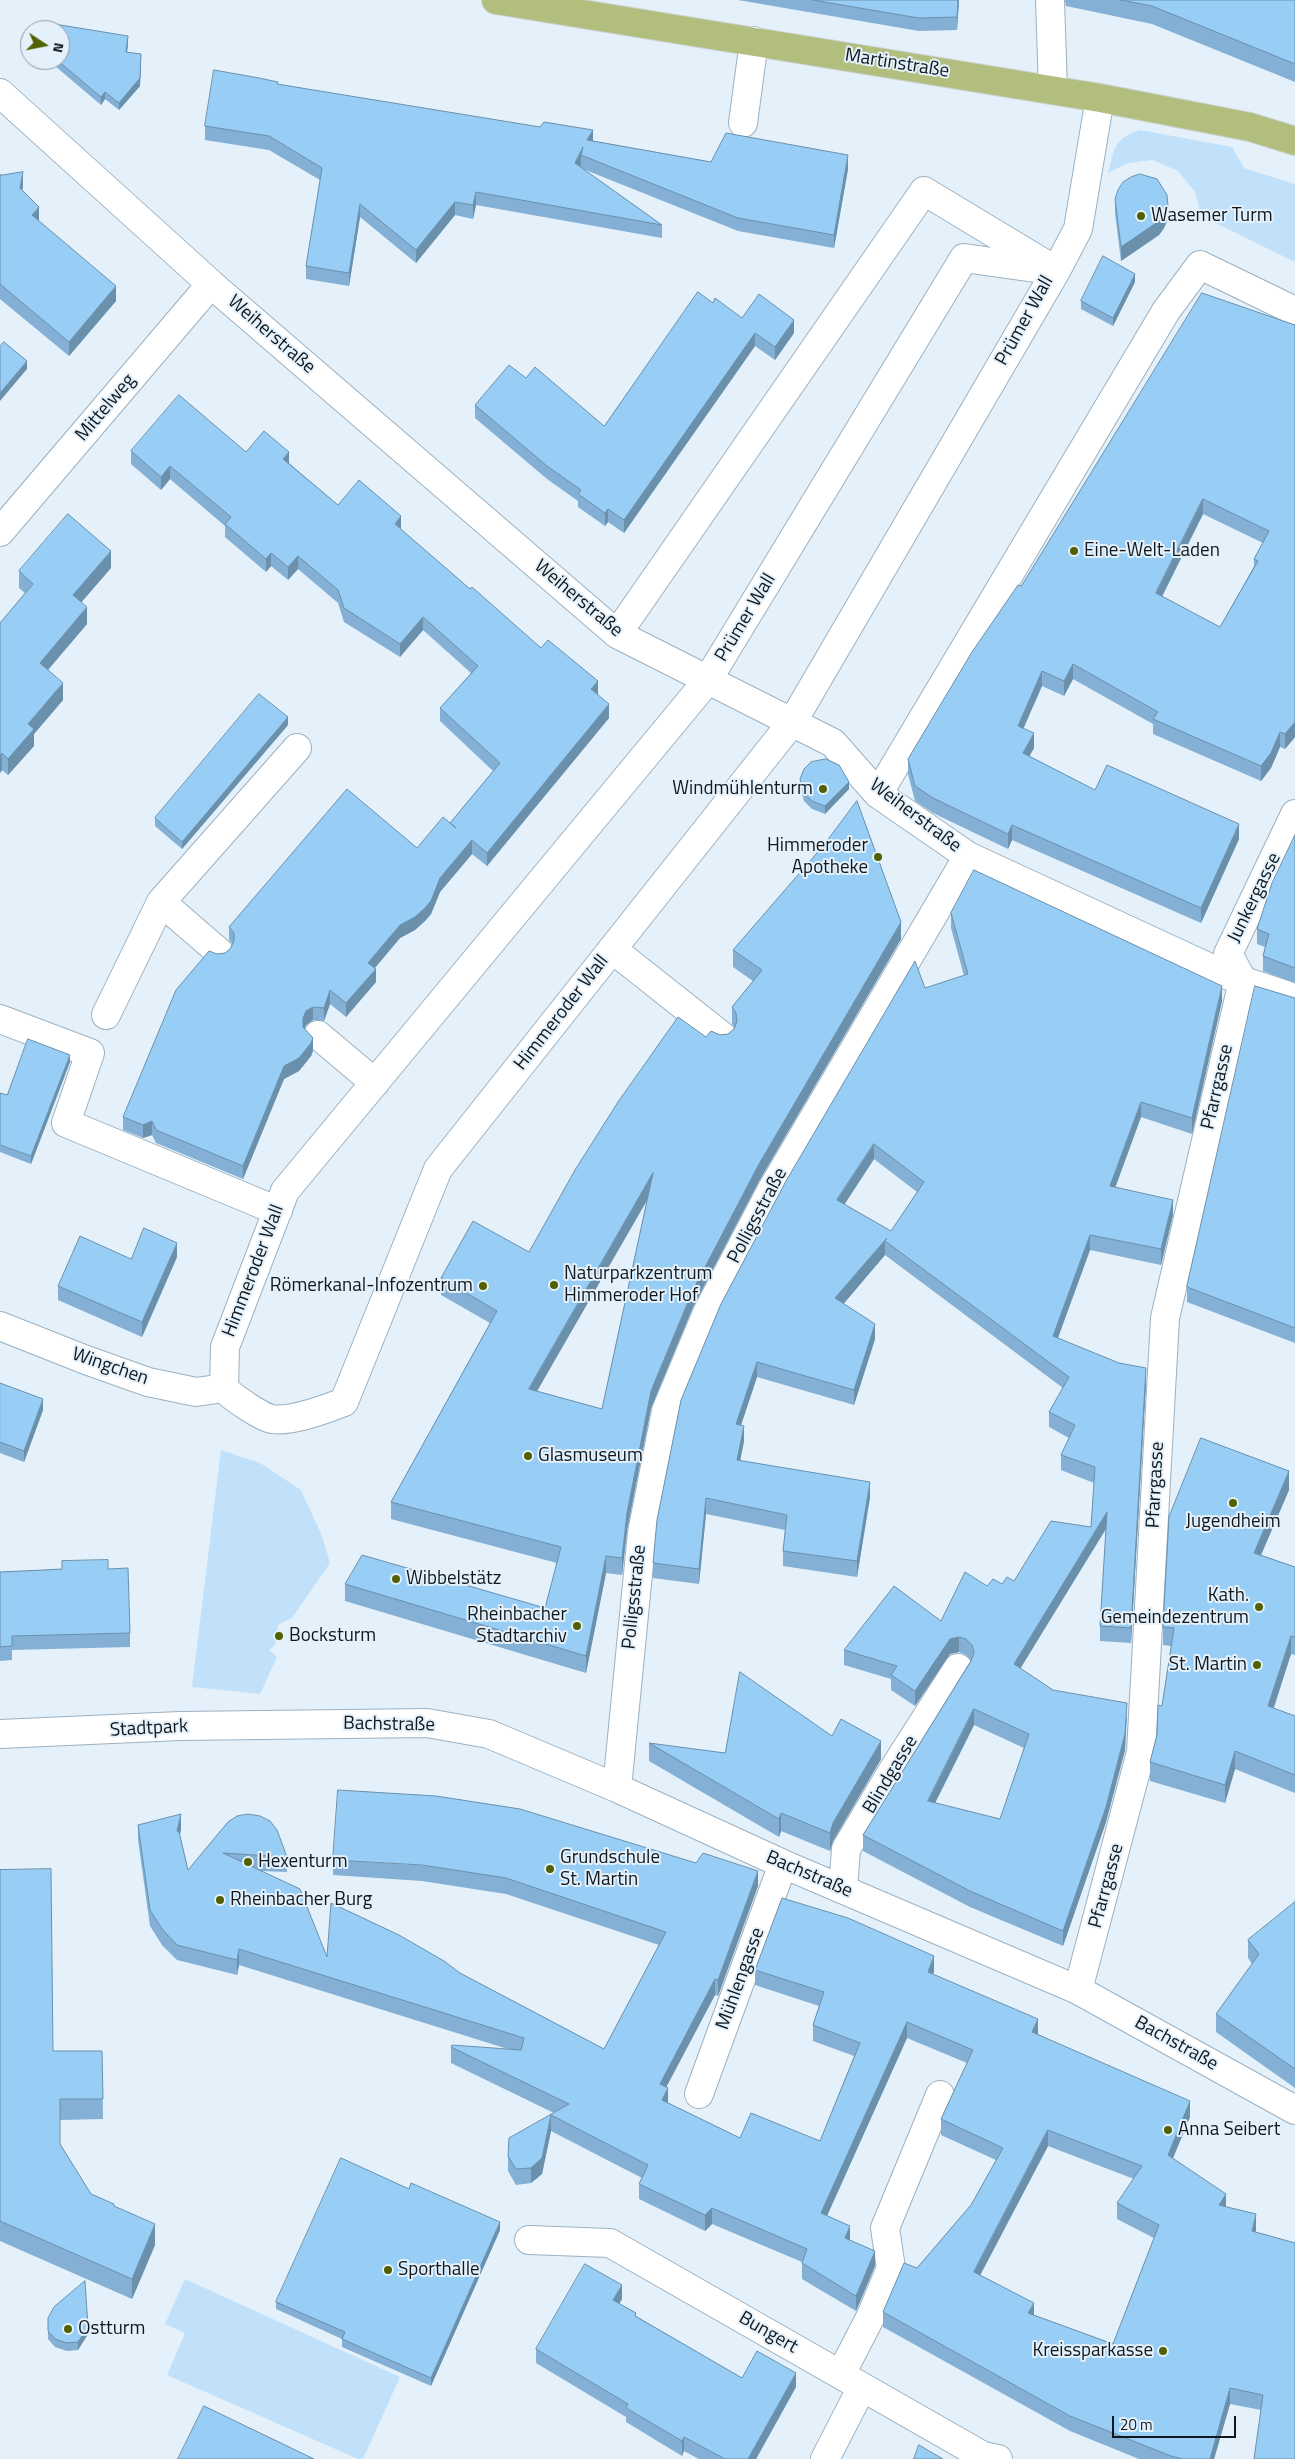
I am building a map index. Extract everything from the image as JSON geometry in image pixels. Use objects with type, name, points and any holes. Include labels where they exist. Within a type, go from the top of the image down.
[{"type":"main road","name":"Martinstraße","points":[[496,0],[1100,98],[1250,127],[1295,140]]},
{"type":"street","points":[[1050,0],[1053,90]]},
{"type":"street","points":[[743,124],[754,41]]},
{"type":"street","name":"Weiherstraße","points":[[0,93],[211,284],[618,634],[707,681],[793,721],[833,743],[878,794],[968,856],[1223,974],[1295,998]]},
{"type":"street","points":[[618,634],[924,191],[1056,270],[1078,229],[1100,98]]},
{"type":"street","name":"Prümer Wall","points":[[707,681],[964,258],[1056,270],[793,721]]},
{"type":"street","points":[[878,794],[1166,311],[1200,265],[1295,311]]},
{"type":"street","name":"Mittelweg","points":[[0,532],[211,284]]},
{"type":"street","name":"Himmeroder Wall","points":[[707,681],[285,1192],[225,1347],[224,1388],[230,1396],[272,1420],[316,1413],[344,1402],[438,1169],[793,721]]},
{"type":"street","points":[[106,1015],[162,902],[297,748]]},
{"type":"street","name":"Junkergasse","points":[[1243,981],[1228,954],[1295,814]]},
{"type":"street","name":"Polligsstraße","points":[[617,1788],[642,1533],[666,1411],[707,1313],[772,1189],[968,856]]},
{"type":"street","points":[[162,902],[219,952]]},
{"type":"street","points":[[612,949],[722,1036]]},
{"type":"street","name":"Pfarrgasse","points":[[1078,1990],[1141,1752],[1172,1382],[1165,1318],[1243,981]]},
{"type":"street","points":[[0,1019],[90,1053],[66,1123],[278,1211]]},
{"type":"street","points":[[318,1035],[375,1083]]},
{"type":"street","name":"Wingchen","points":[[0,1326],[148,1382],[196,1392],[224,1388]]},
{"type":"street","name":"Blindgasse","points":[[843,1889],[846,1849],[896,1765],[958,1668]]},
{"type":"street","name":"Bachstraße","points":[[299,1724],[427,1723],[489,1734],[617,1788],[783,1864],[1078,1990],[1295,2110]]},
{"type":"street","name":"Stadtpark","points":[[0,1734],[180,1726],[299,1724]]},
{"type":"street","name":"Mühlengasse","points":[[699,2094],[783,1864]]},
{"type":"street","points":[[825,2459],[871,2316],[891,2268],[885,2228],[940,2095]]},
{"type":"street","name":"Bungert","points":[[529,2240],[610,2243],[984,2456],[998,2459]]},
{"type":"shaded area","points":[[1140,130],[1232,147],[1244,168],[1295,184],[1295,262],[1201,216],[1195,192],[1178,171],[1153,160],[1128,163],[1108,173],[1117,145],[1131,133]]},
{"type":"shaded area","points":[[221,1450],[260,1463],[301,1490],[322,1536],[330,1563],[292,1618],[278,1625],[275,1645],[269,1650],[277,1657],[260,1694],[192,1687]]},
{"type":"shaded area","points":[[185,2279],[400,2377],[363,2459],[358,2459],[167,2375],[185,2333],[165,2324]]},
{"type":"building","points":[[813,0],[958,0],[957,17],[919,18]]},
{"type":"building","points":[[1121,0],[1295,0],[1295,64],[1152,6]]},
{"type":"building","points":[[70,27],[128,36],[126,52],[141,54],[140,78],[119,103],[105,92],[101,97],[69,70]]},
{"type":"building","points":[[214,70],[278,82],[277,84],[540,127],[544,122],[593,130],[587,140],[711,162],[726,133],[848,155],[834,235],[738,218],[581,155],[583,147],[575,163],[662,225],[476,192],[473,205],[455,202],[416,250],[360,204],[349,273],[306,266],[322,168],[269,136],[205,126]]},
{"type":"building","points":[[23,172],[20,188],[39,207],[32,215],[116,286],[69,342],[0,284],[0,174]]},
{"type":"building","name":"Wasemer Turm","points":[[1140,174],[1157,179],[1167,195],[1168,205],[1159,221],[1121,247],[1115,199],[1123,182]]},
{"type":"building","points":[[1103,256],[1135,274],[1113,318],[1081,301]]},
{"type":"building","points":[[698,292],[713,303],[715,298],[742,318],[759,294],[794,320],[775,347],[755,333],[624,520],[608,509],[605,513],[578,494],[581,490],[547,466],[475,405],[509,365],[526,378],[535,367],[604,426]]},
{"type":"building","points":[[1202,293],[1295,325],[1295,722],[1285,734],[1280,732],[1271,753],[1261,766],[1153,719],[1158,712],[1073,664],[1064,681],[1042,671],[1018,726],[1034,733],[1023,753],[1095,790],[1107,765],[1239,824],[1201,908],[1012,825],[1008,834],[933,798],[915,786],[908,759],[972,652],[1018,585],[1021,586]],"holes":[[[1203,499],[1269,531],[1254,559],[1258,561],[1220,627],[1156,593]]]},
{"type":"building","points":[[4,342],[27,361],[0,393],[0,346]]},
{"type":"building","points":[[179,395],[246,452],[264,431],[289,452],[283,459],[338,505],[359,480],[401,516],[395,524],[470,589],[472,587],[541,648],[548,640],[598,681],[591,689],[609,704],[487,853],[472,840],[440,878],[431,901],[415,917],[400,925],[368,963],[376,969],[346,1003],[330,990],[324,1008],[313,1007],[306,1011],[303,1018],[303,1027],[313,1038],[311,1043],[299,1058],[284,1066],[243,1166],[156,1130],[152,1121],[143,1125],[123,1117],[176,990],[209,951],[217,954],[225,953],[230,949],[234,941],[234,933],[229,927],[347,789],[417,848],[443,817],[450,823],[500,763],[440,708],[478,666],[423,617],[400,644],[344,608],[338,590],[298,556],[288,567],[271,553],[266,559],[225,524],[231,517],[170,466],[161,477],[131,451]]},
{"type":"building","points":[[68,514],[111,551],[73,595],[87,607],[40,663],[63,683],[28,724],[34,729],[8,759],[2,753],[0,756],[0,623],[33,584],[19,571]]},
{"type":"building","points":[[259,694],[288,717],[182,842],[155,818]]},
{"type":"building","name":"Windmühlenturm","points":[[826,759],[839,765],[849,782],[825,806],[812,801],[804,793],[800,779],[804,769],[811,762]]},
{"type":"building","points":[[857,801],[901,922],[759,1164],[693,1290],[651,1391],[627,1513],[622,1558],[606,1556],[586,1656],[345,1584],[362,1555],[545,1608],[561,1547],[391,1502],[497,1311],[441,1278],[473,1221],[529,1252],[575,1170],[618,1102],[678,1017],[706,1037],[711,1031],[720,1035],[728,1034],[734,1029],[737,1021],[736,1013],[732,1007],[762,970],[733,950],[823,846]],"holes":[[[653,1173],[602,1409],[529,1389]]]},
{"type":"building","points":[[1295,835],[1295,968],[1263,956],[1269,934],[1257,929],[1272,883]]},
{"type":"building","points":[[974,870],[1222,986],[1192,1118],[1141,1102],[1110,1186],[1173,1200],[1161,1249],[1090,1235],[1053,1336],[1119,1363],[1146,1368],[1131,1628],[1100,1626],[1107,1512],[1014,1664],[1053,1690],[1127,1703],[1125,1734],[1106,1807],[1063,1931],[970,1891],[863,1835],[971,1661],[974,1653],[972,1645],[966,1639],[959,1637],[950,1639],[915,1691],[891,1675],[897,1666],[844,1650],[894,1586],[941,1621],[965,1572],[987,1586],[993,1579],[1002,1584],[1007,1577],[1014,1581],[1051,1521],[1091,1527],[1095,1467],[1061,1455],[1075,1425],[1049,1412],[1069,1377],[885,1241],[887,1238],[835,1298],[875,1324],[854,1390],[757,1362],[736,1424],[744,1426],[737,1460],[870,1482],[857,1561],[783,1551],[787,1515],[706,1498],[699,1569],[653,1563],[657,1520],[681,1400],[721,1304],[786,1181],[915,961],[925,988],[968,974],[951,913]],"holes":[[[874,1144],[924,1182],[891,1231],[837,1200]],[[974,1709],[1029,1734],[1000,1819],[928,1801]]]},
{"type":"building","points":[[1255,986],[1295,998],[1295,1328],[1187,1287]]},
{"type":"building","points":[[28,1039],[70,1055],[31,1156],[0,1145],[0,1093],[7,1095]]},
{"type":"building","points":[[144,1228],[177,1243],[142,1322],[58,1286],[80,1236],[131,1259]]},
{"type":"building","points":[[0,1383],[43,1399],[24,1451],[0,1442]]},
{"type":"building","points":[[1201,1438],[1289,1471],[1254,1553],[1295,1567],[1295,1637],[1291,1636],[1268,1706],[1295,1716],[1295,1775],[1235,1751],[1225,1785],[1150,1762],[1157,1735],[1158,1705],[1162,1706],[1174,1628],[1163,1627],[1169,1517]]},
{"type":"building","points":[[108,1560],[108,1569],[128,1568],[130,1633],[12,1636],[12,1646],[0,1647],[0,1572],[62,1569],[62,1561]]},
{"type":"building","points":[[740,1672],[832,1736],[841,1719],[881,1741],[833,1823],[830,1833],[781,1813],[779,1819],[649,1743],[725,1753]]},
{"type":"building","points":[[338,1790],[436,1796],[520,1809],[696,1863],[703,1853],[758,1871],[718,1980],[715,1979],[660,2084],[668,2088],[662,2100],[740,2138],[751,2113],[820,2141],[860,2043],[813,2025],[824,1992],[755,1970],[782,1898],[848,1918],[934,1956],[928,1972],[1038,2019],[1032,2032],[1190,2101],[1168,2155],[1226,2194],[1219,2205],[1256,2214],[1252,2231],[1295,2243],[1295,2459],[1254,2459],[1263,2395],[1230,2388],[1210,2459],[1183,2459],[1070,2416],[883,2312],[904,2263],[917,2268],[971,2205],[1003,2148],[941,2119],[973,2050],[907,2022],[821,2213],[850,2226],[845,2238],[875,2251],[856,2296],[802,2263],[807,2249],[712,2208],[705,2215],[639,2184],[648,2165],[551,2115],[542,2158],[531,2168],[516,2169],[508,2156],[509,2138],[569,2104],[451,2047],[452,2045],[521,2050],[524,2038],[239,1949],[237,1960],[177,1945],[162,1929],[150,1910],[138,1825],[181,1814],[177,1831],[179,1832],[188,1870],[228,1822],[237,1816],[248,1814],[260,1816],[270,1821],[277,1830],[287,1857],[223,1853],[300,1889],[327,1957],[331,1903],[399,1935],[444,1961],[460,1973],[604,2049],[666,1932],[506,1878],[422,1865],[333,1860]],"holes":[[[1048,2130],[1142,2166],[1117,2203],[1159,2225],[1113,2344],[1028,2313],[1034,2303],[974,2272]]]},
{"type":"building","points":[[51,1869],[53,2051],[102,2051],[103,2099],[60,2099],[60,2144],[91,2194],[155,2224],[132,2279],[0,2221],[0,1870]]},
{"type":"building","points":[[1295,1902],[1295,2069],[1216,2014],[1259,1954],[1248,1940]]},
{"type":"building","name":"Sporthalle","points":[[341,2158],[409,2189],[411,2183],[500,2222],[431,2378],[342,2339],[345,2332],[276,2302]]},
{"type":"building","points":[[585,2264],[622,2285],[613,2300],[636,2313],[635,2316],[742,2378],[757,2351],[796,2373],[748,2459],[725,2459],[684,2437],[682,2441],[626,2408],[628,2404],[536,2349]]},
{"type":"building","points":[[85,2281],[88,2327],[78,2342],[67,2343],[55,2339],[48,2331],[48,2318],[54,2307]]},
{"type":"building","points":[[204,2406],[314,2459],[178,2459]]},
{"type":"building","points":[[919,2445],[943,2459],[914,2459]]},
{"type":"place","name":"Wasemer Turm","points":[[1141,216]]},
{"type":"place","name":"Eine-Welt-Laden","points":[[1074,551]]},
{"type":"place","name":"Windmühlenturm","points":[[823,789]]},
{"type":"place","name":"Himmeroder Apotheke","points":[[878,857]]},
{"type":"place","name":"Naturparkzentrum Himmeroder Hof","points":[[554,1285]]},
{"type":"place","name":"Römerkanal-Infozentrum","points":[[483,1286]]},
{"type":"place","name":"Glasmuseum","points":[[528,1456]]},
{"type":"place","name":"Jugendheim","points":[[1233,1503]]},
{"type":"place","name":"Wibbelstätz","points":[[396,1579]]},
{"type":"place","name":"Kath. Gemeindezentrum","points":[[1259,1607]]},
{"type":"place","name":"Rheinbacher Stadtarchiv","points":[[577,1626]]},
{"type":"place","name":"Bocksturm","points":[[279,1636]]},
{"type":"place","name":"St. Martin","points":[[1257,1665]]},
{"type":"place","name":"Hexenturm","points":[[248,1862]]},
{"type":"place","name":"Grundschule St. Martin","points":[[550,1869]]},
{"type":"place","name":"Rheinbacher Burg","points":[[220,1900]]},
{"type":"place","name":"Anna Seibert","points":[[1168,2130]]},
{"type":"place","name":"Sporthalle","points":[[388,2270]]},
{"type":"place","name":"Ostturm","points":[[68,2329]]},
{"type":"place","name":"Kreissparkasse","points":[[1163,2351]]}]
